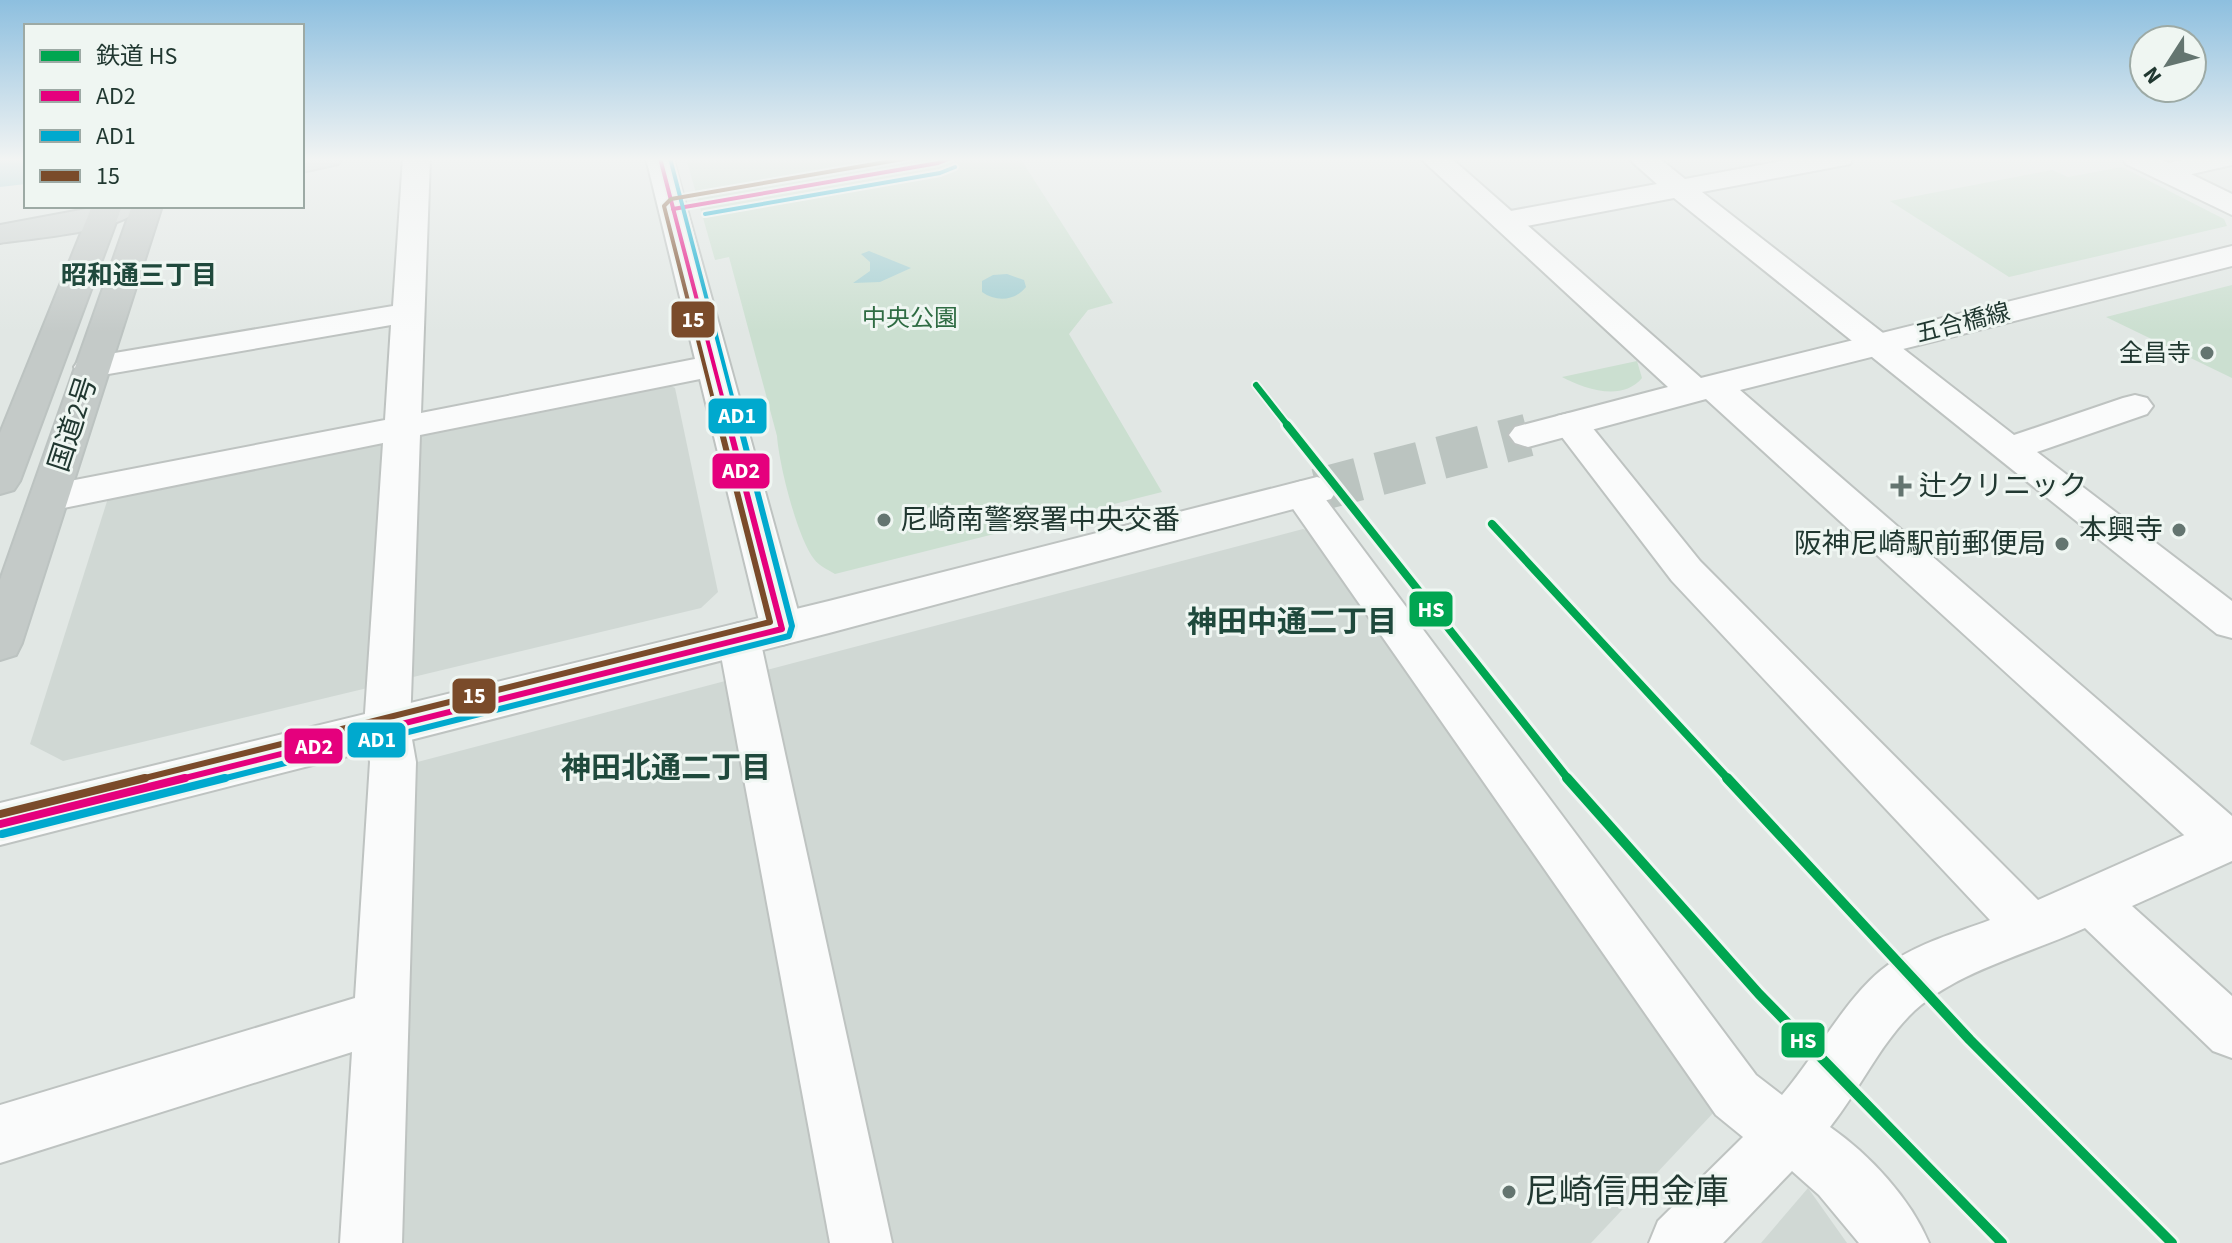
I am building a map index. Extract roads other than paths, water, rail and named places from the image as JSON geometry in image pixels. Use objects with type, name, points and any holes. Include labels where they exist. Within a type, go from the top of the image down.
[{"type":"highway","name":"国道2号","points":[[0,481],[110,216]]},
{"type":"highway","name":"国道2号","points":[[0,643],[144,216]]},
{"type":"main road","points":[[0,234],[84,216]]},
{"type":"street","points":[[371,1243],[393,762],[387,728],[412,216]]},
{"type":"street","points":[[675,216],[712,366],[761,634],[861,1243]]},
{"type":"street","points":[[1499,216],[2228,840],[2031,928],[1931,967],[1906,983],[1887,1000],[1818,1097],[1787,1134],[1680,1243]]},
{"type":"street","points":[[1505,221],[1532,216]]},
{"type":"street","points":[[1716,216],[1875,345],[2232,623]]},
{"type":"street","name":"五合橋線","points":[[1528,435],[2232,256]]},
{"type":"street","points":[[91,367],[406,313]]},
{"type":"street","points":[[49,498],[712,366]]},
{"type":"street","points":[[2009,449],[2135,406]]},
{"type":"street","points":[[1570,424],[1686,571],[2031,928]]},
{"type":"street","points":[[0,824],[761,634],[1309,492],[1736,1095],[1819,1155],[1849,1183],[1898,1243]]},
{"type":"street","points":[[2091,901],[2232,1032]]},
{"type":"street","points":[[0,1134],[383,1016]]},
{"type":"water","points":[[869,251],[911,268],[880,282],[853,283],[870,271],[870,262],[861,254]]},
{"type":"water","points":[[1007,274],[1024,280],[1026,287],[1022,292],[1005,298],[982,292],[982,281],[993,275]]},
{"type":"tunnel","points":[[1317,490],[1528,435]]},
{"type":"rail line","name":"HS","points":[[1256,385],[1480,671],[1619,839],[1711,943],[2002,1243]]},
{"type":"rail line","name":"HS","points":[[1492,524],[1970,1040],[2172,1243]]},
{"type":"place","name":"全昌寺","points":[[2207,353]]},
{"type":"place","name":"辻クリニック","points":[[1901,486]]},
{"type":"place","name":"尼崎南警察署中央交番","points":[[884,520]]},
{"type":"place","name":"本興寺","points":[[2179,530]]},
{"type":"place","name":"阪神尼崎駅前郵便局","points":[[2062,544]]},
{"type":"place","name":"尼崎信用金庫","points":[[1509,1192]]},
{"type":"district","name":"昭和通三丁目","points":[[139,275]]},
{"type":"district","name":"神田中通二丁目","points":[[1292,622]]},
{"type":"district","name":"神田北通二丁目","points":[[666,768]]},
{"type":"park label","name":"中央公園","points":[[910,318]]}]
